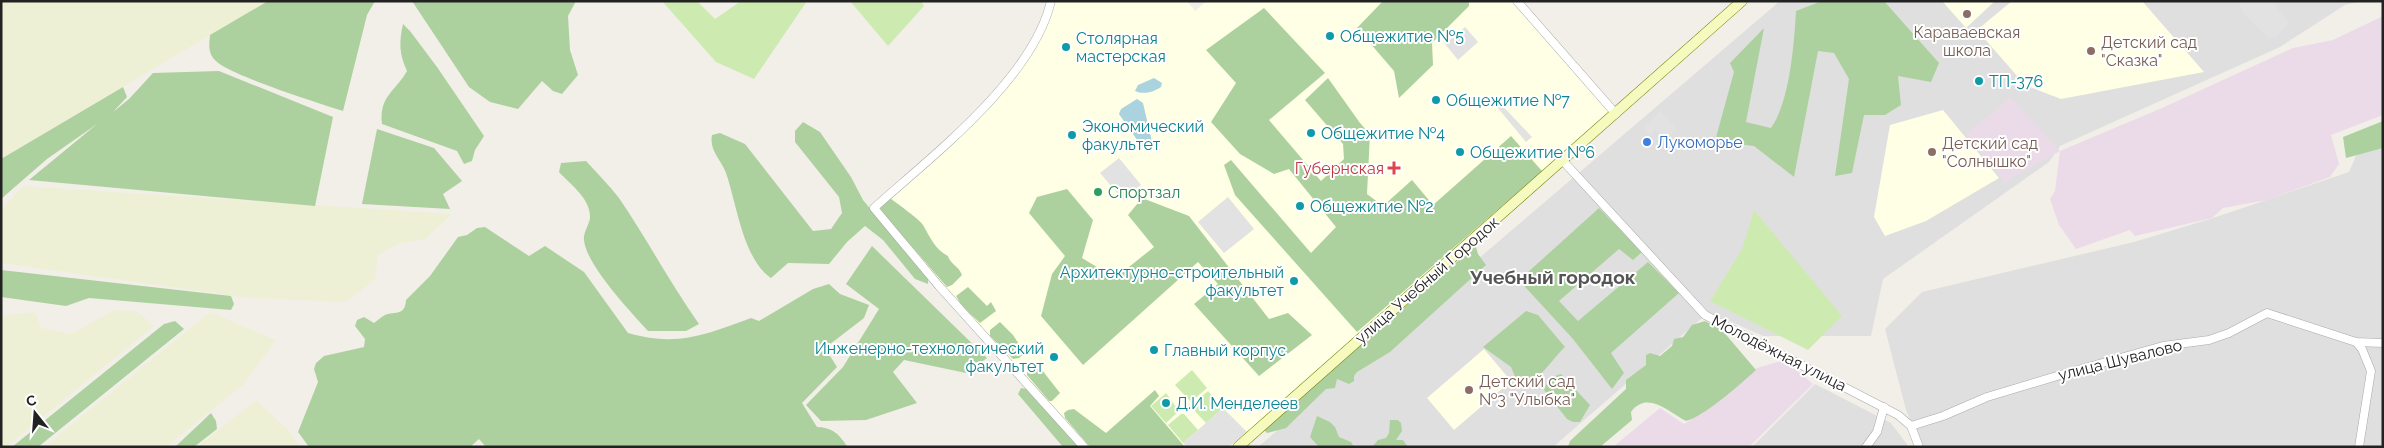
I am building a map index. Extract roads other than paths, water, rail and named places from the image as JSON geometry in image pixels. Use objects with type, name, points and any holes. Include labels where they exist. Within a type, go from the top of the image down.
[{"type":"street","points":[[1051,1],[1049,11],[1030,49],[1002,88],[953,138],[874,208],[940,286],[1084,447]]},
{"type":"street","points":[[1518,1],[1616,114]]},
{"type":"street","name":"улица Учебный Городок","points":[[1238,447],[1742,1]]},
{"type":"street","name":"Молодёжная улица","points":[[1563,161],[1705,315],[1884,407],[1911,426]]},
{"type":"street","name":"улица Шувалово","points":[[1911,426],[1943,416],[1987,397],[2067,372],[2163,346],[2209,340],[2229,333],[2267,313],[2356,342],[2383,344]]},
{"type":"street","points":[[2356,342],[2362,350],[2371,371],[2359,447]]},
{"type":"street","points":[[1866,447],[1876,432],[1884,407]]},
{"type":"street","points":[[1911,426],[1919,447]]},
{"type":"water","points":[[1154,78],[1162,83],[1161,87],[1148,92],[1141,93],[1135,91],[1138,85]]},
{"type":"water","points":[[1137,99],[1143,103],[1153,146],[1147,149],[1142,147],[1119,114],[1121,109]]},
{"type":"place","name":"Караваевская школа","points":[[1967,14]]},
{"type":"place","name":"Общежитие №5","points":[[1330,36]]},
{"type":"place","name":"Столярная мастерская","points":[[1066,47]]},
{"type":"place","name":"Детский сад \"Сказка\"","points":[[2091,51]]},
{"type":"place","name":"ТП-376","points":[[1979,81]]},
{"type":"place","name":"Общежитие №7","points":[[1436,100]]},
{"type":"place","name":"Общежитие №4","points":[[1311,133]]},
{"type":"place","name":"Экономический факультет","points":[[1072,135]]},
{"type":"place","name":"Лукоморье","points":[[1647,142]]},
{"type":"place","name":"Общежитие №6","points":[[1460,152]]},
{"type":"place","name":"Детский сад \"Солнышко\"","points":[[1932,152]]},
{"type":"place","name":"Губернская","points":[[1394,168]]},
{"type":"place","name":"Спортзал","points":[[1098,192]]},
{"type":"place","name":"Общежитие №2","points":[[1300,206]]},
{"type":"place","name":"Архитектурно-строительный факультет","points":[[1294,281]]},
{"type":"place","name":"Главный корпус","points":[[1154,350]]},
{"type":"place","name":"Инженерно-технологический факультет","points":[[1054,357]]},
{"type":"place","name":"Детский сад №3 \"Улыбка\"","points":[[1469,390]]},
{"type":"place","name":"Д.И. Менделеев","points":[[1166,403]]},
{"type":"district","name":"Учебный городок","points":[[1553,277]]}]
